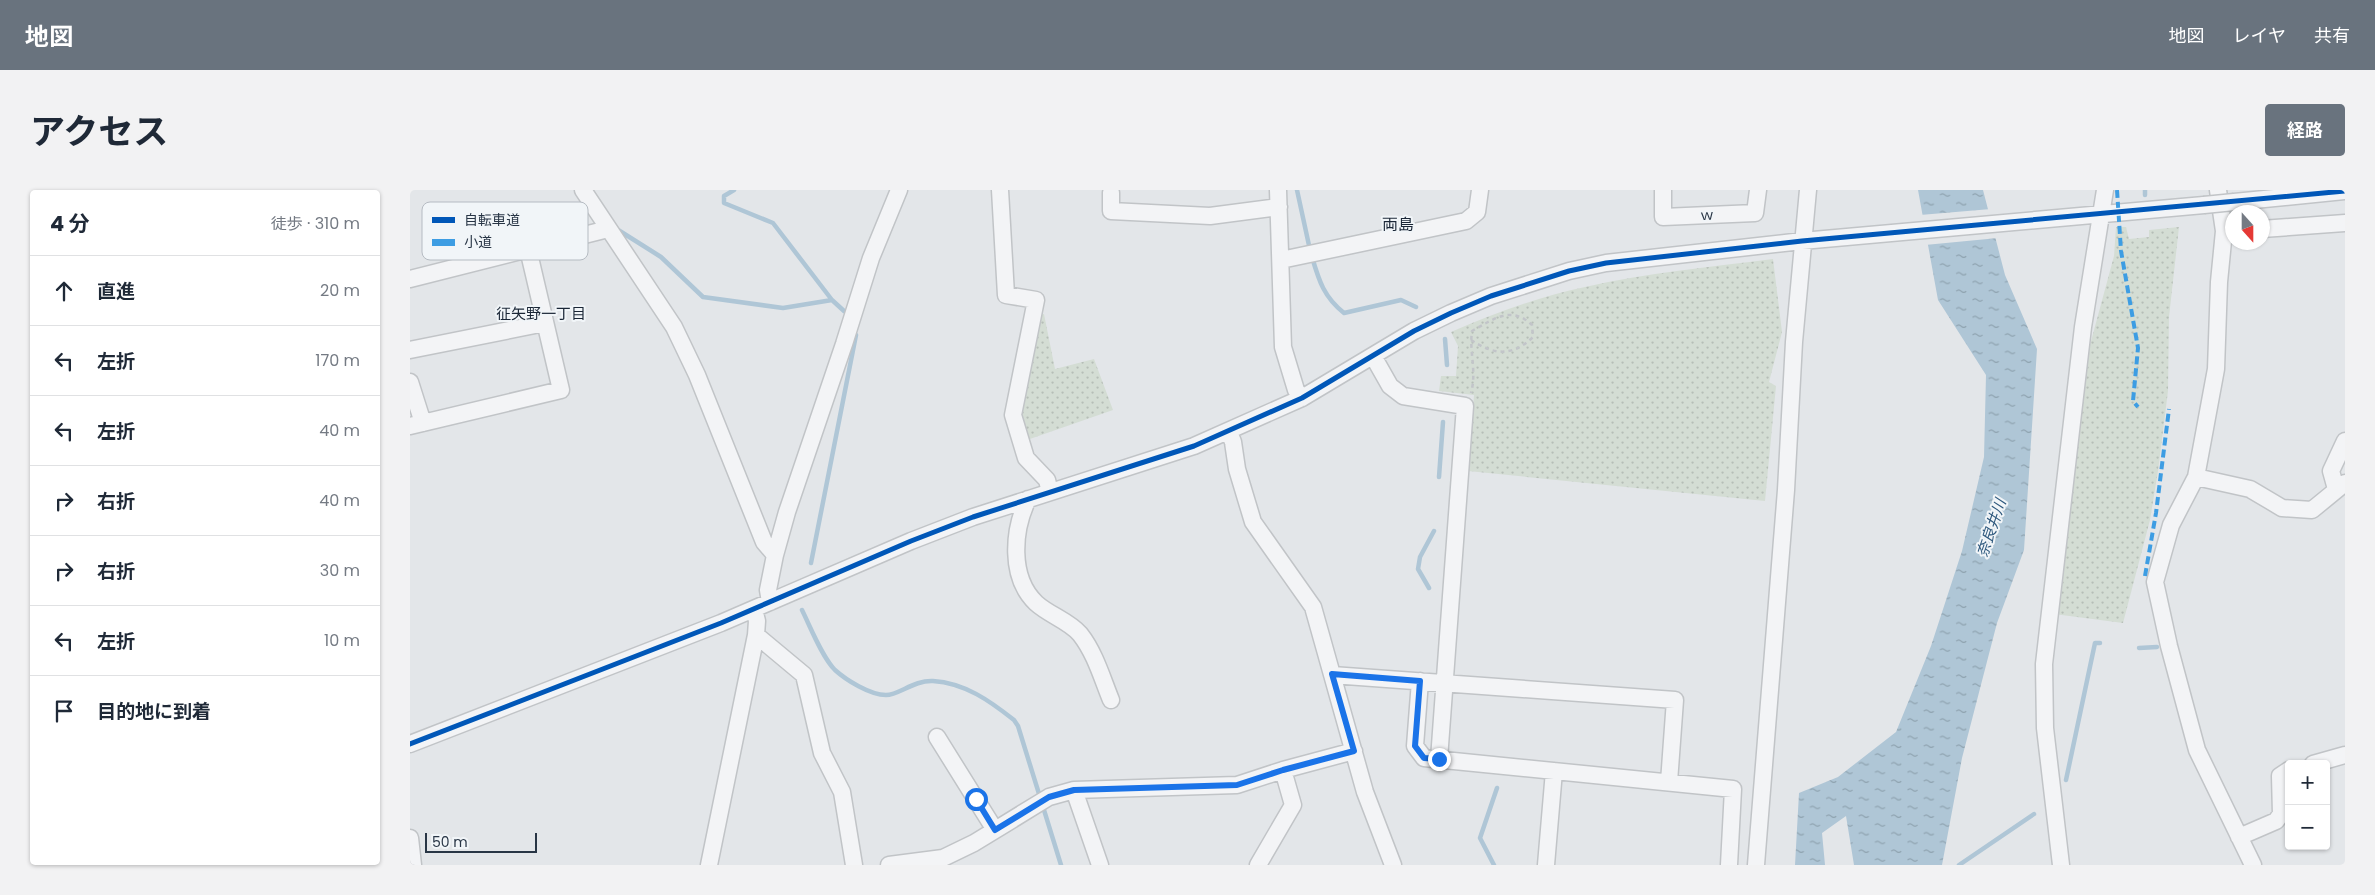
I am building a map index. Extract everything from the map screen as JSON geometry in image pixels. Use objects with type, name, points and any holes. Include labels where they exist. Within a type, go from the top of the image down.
[{"type":"street","points":[[584,190],[674,327],[697,375],[764,542],[775,554]]},
{"type":"street","points":[[770,602],[768,590],[775,554],[871,258],[899,190]]},
{"type":"street","points":[[1000,190],[1006,295],[1036,300],[1013,415],[1026,458],[1047,480],[1050,492]]},
{"type":"street","points":[[1278,190],[1282,260],[1283,347],[1296,390],[1302,398]]},
{"type":"street","points":[[1282,260],[1466,220],[1477,212],[1480,190]]},
{"type":"street","name":"ｗ","points":[[1663,190],[1664,217],[1755,213],[1758,190]]},
{"type":"street","points":[[1756,865],[1806,241],[1808,190]]},
{"type":"street","points":[[2061,865],[2044,728],[2044,664],[2083,327],[2099,214],[2105,190]]},
{"type":"street","points":[[2218,190],[2225,219]]},
{"type":"street","points":[[410,744],[754,609],[911,541],[973,517],[1194,446],[1229,432],[1302,398],[1414,331],[1451,312],[1491,296],[1569,271],[1606,263],[1806,241],[2345,191]]},
{"type":"street","points":[[1111,193],[1111,210],[1210,216],[1279,207]]},
{"type":"street","points":[[2270,227],[2345,222]]},
{"type":"street","points":[[588,234],[608,229]]},
{"type":"street","points":[[2225,248],[2219,282],[2216,369],[2196,477],[2170,525],[2155,582],[2169,646],[2197,750],[2253,865]]},
{"type":"street","points":[[410,279],[485,260]]},
{"type":"street","points":[[410,382],[416,424],[561,390],[530,260]]},
{"type":"street","points":[[410,350],[544,323]]},
{"type":"street","points":[[1373,356],[1390,386],[1403,396],[1465,406],[1439,759]]},
{"type":"street","points":[[1229,432],[1237,469],[1253,522],[1313,607],[1365,792],[1393,865]]},
{"type":"street","points":[[2196,477],[2250,489],[2282,508],[2312,510],[2341,486],[2331,471],[2345,440]]},
{"type":"street","points":[[1028,499],[1021,512],[1015,565],[1022,584],[1036,602],[1078,632],[1088,644],[1111,700]]},
{"type":"street","points":[[709,865],[756,635],[757,621],[754,609]]},
{"type":"street","points":[[756,635],[804,675],[822,754],[842,792],[854,865]]},
{"type":"street","points":[[1332,674],[1675,700],[1669,782]]},
{"type":"street","points":[[1420,681],[1415,746],[1424,758],[1733,789],[1729,865]]},
{"type":"street","points":[[937,737],[995,830]]},
{"type":"street","points":[[889,865],[943,858],[974,843],[1049,797],[1074,790],[1237,785],[1283,770],[1354,751]]},
{"type":"street","points":[[2327,760],[2345,755]]},
{"type":"street","points":[[1258,865],[1293,805],[1283,770]]},
{"type":"street","points":[[1546,865],[1554,771]]},
{"type":"street","points":[[2239,837],[2276,821],[2281,814],[2280,776],[2285,773]]},
{"type":"street","points":[[1074,790],[1100,865]]},
{"type":"street","points":[[410,838],[412,864]]},
{"type":"path","points":[[1465,406],[1474,382],[1474,352],[1471,340],[1472,331],[1510,314],[1523,317],[1532,325],[1533,337],[1522,348],[1505,352],[1486,350],[1471,340]]},
{"type":"shaded area","points":[[2116,227],[2126,227],[2129,239],[2149,237],[2149,230],[2179,227],[2169,317],[2168,391],[2158,471],[2150,520],[2123,623],[2054,614],[2090,345],[2114,256]]},
{"type":"shaded area","points":[[1773,259],[1782,332],[1769,382],[1776,386],[1765,501],[1468,471],[1474,395],[1439,391],[1441,376],[1456,376],[1458,346],[1451,332],[1517,306],[1585,287],[1655,274]]},
{"type":"shaded area","points":[[1044,314],[1055,369],[1094,359],[1113,410],[1027,440],[1019,413],[1040,315]]},
{"type":"water","name":"奈良井川","points":[[1918,190],[1983,190],[2005,275],[2037,349],[2024,550],[1997,623],[1962,758],[1942,865],[1854,865],[1846,816],[1822,833],[1825,865],[1795,865],[1799,793],[1838,777],[1896,732],[1931,646],[1962,551],[1984,457],[1986,375],[1938,300]]},
{"type":"pier","points":[[1991,209],[1998,238],[1925,245],[1920,215]]},
{"type":"waterway","points":[[734,190],[724,196],[724,203],[773,223],[832,300],[844,311]]},
{"type":"waterway","points":[[1297,190],[1310,250]]},
{"type":"waterway","points":[[2145,190],[2145,195]]},
{"type":"waterway","points":[[615,228],[661,257],[703,297],[783,308],[832,300]]},
{"type":"waterway","points":[[1312,257],[1323,288],[1337,307],[1344,313],[1401,300],[1416,307]]},
{"type":"waterway","points":[[811,563],[856,335]]},
{"type":"waterway","points":[[1445,339],[1447,365]]},
{"type":"waterway","points":[[1439,477],[1443,422]]},
{"type":"waterway","points":[[1429,588],[1418,569],[1420,557],[1434,531]]},
{"type":"waterway","points":[[802,610],[821,650],[830,664],[840,674],[859,686],[886,695],[926,681],[945,682],[976,694],[1014,720],[1018,726],[1061,865]]},
{"type":"waterway","points":[[2066,780],[2095,643],[2100,643]]},
{"type":"waterway","points":[[2139,648],[2157,647]]},
{"type":"waterway","points":[[1494,865],[1480,838],[1497,788]]},
{"type":"waterway","points":[[1959,865],[2034,814]]},
{"type":"marked path","points":[[2117,190],[2121,251],[2138,348],[2133,401],[2138,407]]},
{"type":"marked path","points":[[2145,576],[2156,513],[2169,409]]},
{"type":"cycle path","points":[[410,744],[721,623],[911,541],[973,517],[1194,446],[1302,398],[1414,331],[1451,313],[1491,296],[1569,271],[1606,263],[1802,241],[2345,191]]},
{"type":"district","name":"両島","points":[[1398,224]]},
{"type":"district","name":"征矢野一丁目","points":[[541,313]]},
{"type":"route","points":[[976,799],[995,830],[1049,797],[1074,790],[1237,785],[1283,770],[1354,751],[1332,674],[1420,681],[1415,746],[1424,758],[1439,759]]}]
